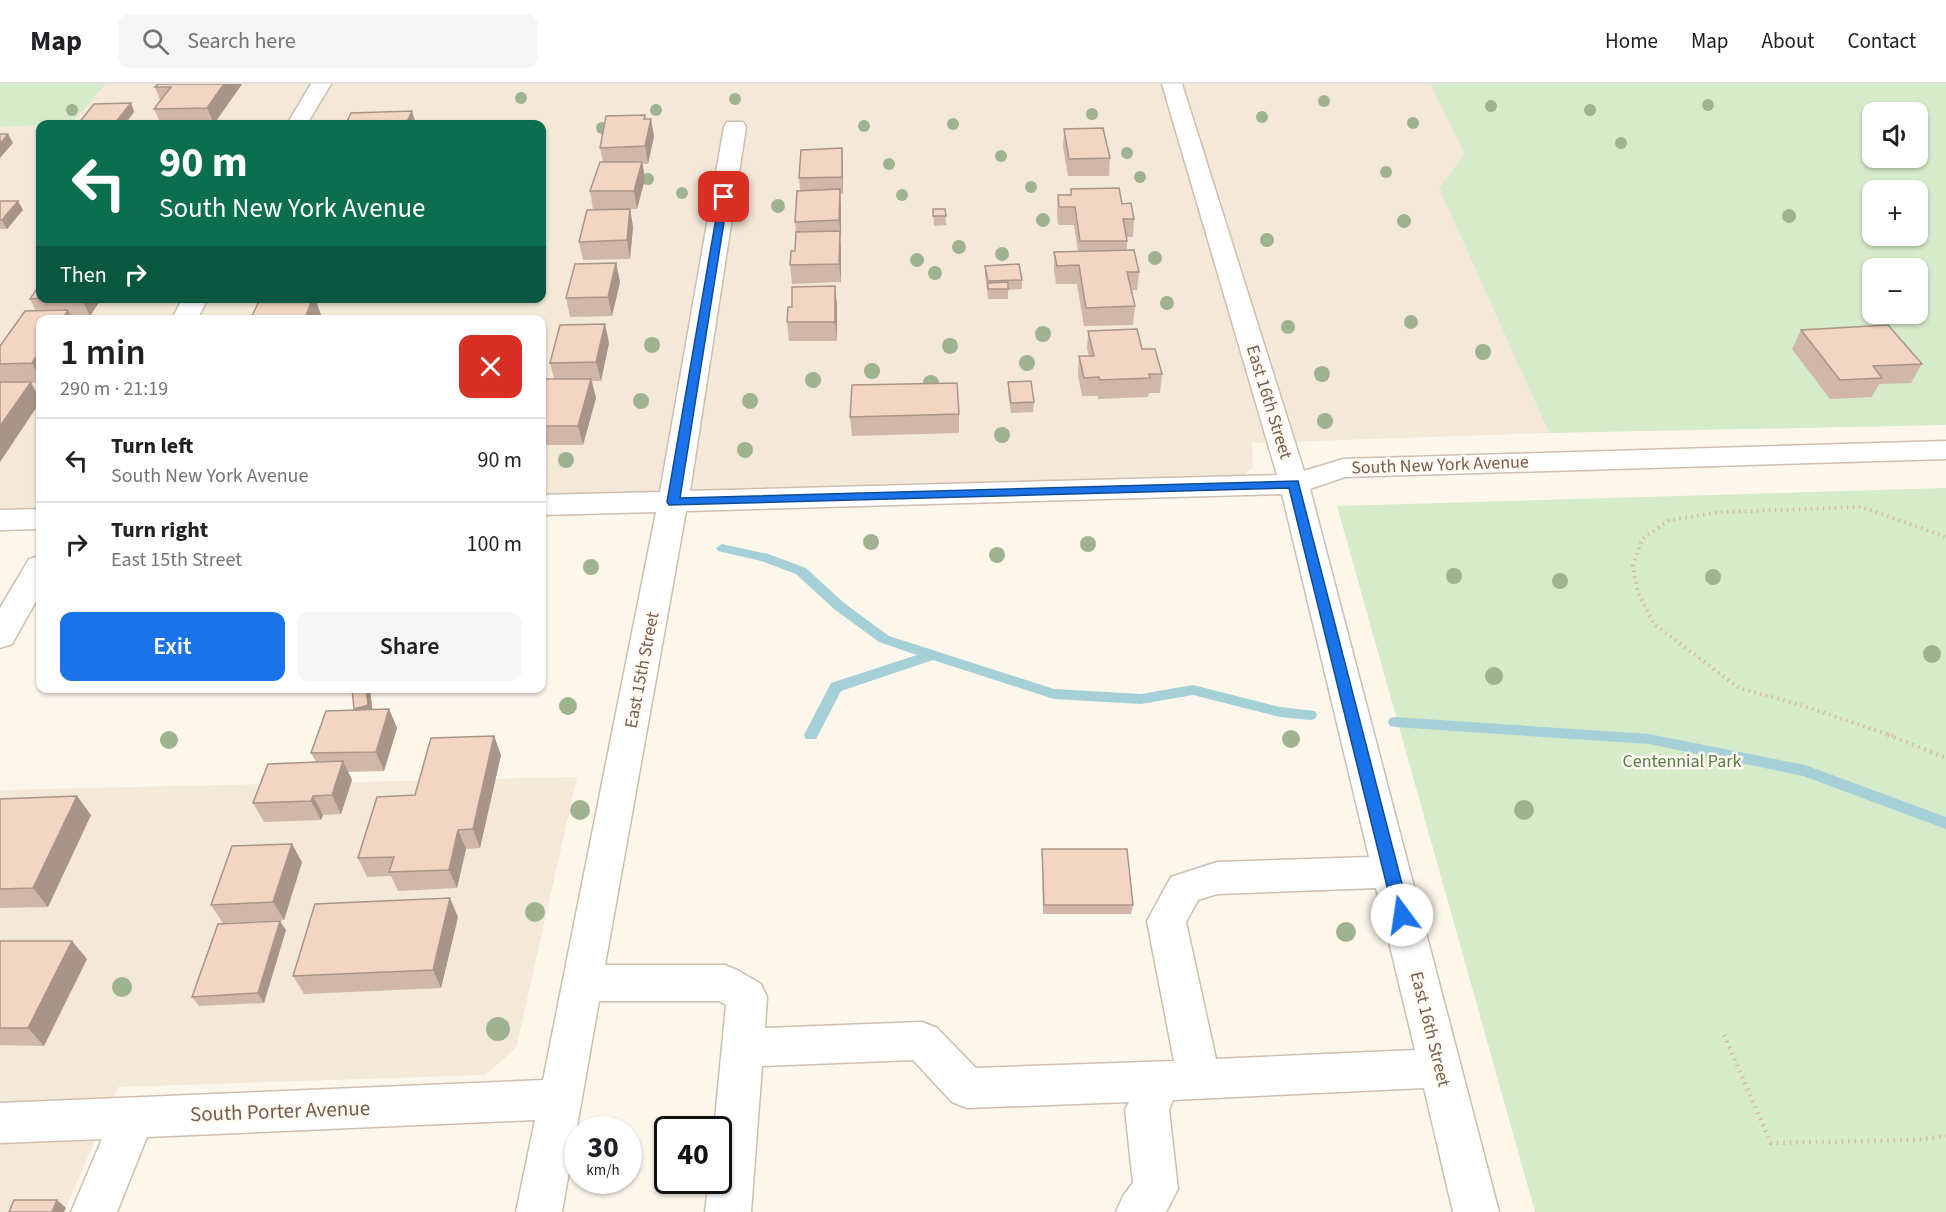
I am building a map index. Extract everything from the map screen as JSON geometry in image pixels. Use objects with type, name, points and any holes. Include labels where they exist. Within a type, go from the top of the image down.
[{"type":"street","points":[[299,120],[321,84]]},
{"type":"street","name":"East 16th Street","points":[[1172,84],[1294,484],[1476,1212]]},
{"type":"street","name":"East 15th Street","points":[[539,1212],[673,502],[735,127]]},
{"type":"street","name":"South New York Avenue","points":[[546,506],[1294,484],[1343,468],[1946,450]]},
{"type":"street","points":[[0,520],[36,519]]},
{"type":"street","points":[[0,636],[36,574]]},
{"type":"street","points":[[1180,1080],[1166,921],[1185,888],[1217,878],[1391,872]]},
{"type":"street","points":[[583,983],[725,983],[747,997],[728,1212]]},
{"type":"street","points":[[742,1048],[922,1041],[967,1088],[1439,1068]]},
{"type":"street","points":[[1138,1212],[1156,1189],[1147,1109],[1180,1080]]},
{"type":"street","name":"South Porter Avenue","points":[[0,1123],[561,1099]]},
{"type":"street","points":[[94,1212],[133,1117]]},
{"type":"path","points":[[1946,537],[1862,507],[1723,512],[1669,520],[1642,539],[1633,566],[1638,593],[1654,624],[1738,688],[1815,710],[1913,743],[1946,758]]},
{"type":"path","points":[[1724,1035],[1770,1143],[1916,1140],[1946,1136]]},
{"type":"shaded area","points":[[106,84],[1430,84],[1465,153],[1439,188],[1549,433],[1252,443],[1253,467],[1236,482],[673,502],[546,503],[546,315],[36,315],[36,508],[0,508],[0,127],[36,126],[36,303],[546,303],[546,120],[74,120]]},
{"type":"shaded area","points":[[577,777],[516,1048],[485,1075],[118,1087],[64,1212],[0,1212],[0,790]]},
{"type":"green space","points":[[0,84],[106,84],[74,120],[36,120],[36,125],[0,127]]},
{"type":"green space","points":[[1430,84],[1946,84],[1946,425],[1549,433],[1439,188],[1465,153]]},
{"type":"green space","name":"Centennial Park","points":[[1946,488],[1946,1212],[1535,1212],[1337,506]]},
{"type":"building","points":[[158,84],[224,84],[207,108],[154,109],[171,87],[155,87]]},
{"type":"building","points":[[131,103],[117,120],[81,120],[94,104]]},
{"type":"building","points":[[412,111],[408,120],[348,120],[351,113]]},
{"type":"building","points":[[645,115],[644,119],[651,119],[645,146],[600,148],[606,116]]},
{"type":"building","points":[[1103,128],[1110,158],[1069,159],[1064,129]]},
{"type":"building","points":[[0,134],[8,134],[0,144]]},
{"type":"building","points":[[842,148],[842,177],[799,178],[801,150]]},
{"type":"building","points":[[600,162],[642,162],[634,191],[590,191]]},
{"type":"building","points":[[1119,188],[1122,204],[1131,203],[1134,219],[1123,219],[1127,241],[1080,241],[1075,207],[1059,207],[1058,195],[1071,195],[1071,189]]},
{"type":"building","points":[[840,189],[839,220],[795,222],[797,191]]},
{"type":"building","points":[[0,201],[18,201],[2,220],[0,220]]},
{"type":"building","points":[[630,209],[627,240],[579,242],[587,210]]},
{"type":"building","points":[[933,209],[945,209],[946,216],[933,216]]},
{"type":"building","points":[[840,231],[839,264],[790,265],[791,251],[795,251],[796,232]]},
{"type":"building","points":[[1134,250],[1139,272],[1127,272],[1135,306],[1086,308],[1079,265],[1057,266],[1054,252]]},
{"type":"building","points":[[616,263],[608,297],[566,298],[575,264]]},
{"type":"building","points":[[1019,264],[1022,280],[988,281],[985,266]]},
{"type":"building","points":[[1008,282],[1008,289],[988,289],[988,283]]},
{"type":"building","points":[[835,286],[835,322],[787,322],[788,307],[792,307],[792,287]]},
{"type":"building","points":[[36,290],[36,298],[30,299]]},
{"type":"building","points":[[258,303],[311,303],[306,315],[252,315]]},
{"type":"building","points":[[68,310],[65,315],[36,315],[36,357],[32,363],[0,364],[0,346],[25,311]]},
{"type":"building","points":[[605,324],[596,362],[550,363],[560,325]]},
{"type":"building","points":[[1888,325],[1922,364],[1873,366],[1882,378],[1840,380],[1801,330]]},
{"type":"building","points":[[1137,329],[1142,349],[1155,349],[1162,374],[1149,374],[1150,378],[1100,380],[1099,377],[1084,378],[1079,356],[1094,356],[1088,331]]},
{"type":"building","points":[[546,379],[591,379],[578,426],[546,426]]},
{"type":"building","points":[[1031,381],[1034,402],[1011,403],[1008,382]]},
{"type":"building","points":[[0,382],[31,382],[0,426]]},
{"type":"building","points":[[957,383],[959,414],[850,417],[852,385]]},
{"type":"building","points":[[352,693],[367,693],[368,705],[354,709]]},
{"type":"building","points":[[389,709],[376,752],[311,753],[326,711]]},
{"type":"building","points":[[494,736],[473,829],[458,830],[449,870],[389,872],[394,857],[358,858],[377,797],[415,795],[431,738]]},
{"type":"building","points":[[343,761],[332,795],[313,796],[311,801],[253,803],[268,764]]},
{"type":"building","points":[[77,796],[33,888],[0,889],[0,799]]},
{"type":"building","points":[[292,844],[273,902],[211,905],[232,846]]},
{"type":"building","points":[[1042,849],[1127,849],[1133,905],[1044,905]]},
{"type":"building","points":[[450,898],[433,970],[293,976],[315,904]]},
{"type":"building","points":[[280,921],[258,993],[192,997],[218,924]]},
{"type":"building","points":[[0,941],[72,941],[28,1028],[0,1028]]},
{"type":"building","points":[[14,1200],[57,1200],[52,1212],[9,1212]]},
{"type":"waterway","points":[[722,548],[764,557],[801,571],[839,606],[884,639],[1054,694],[1141,699],[1193,690],[1280,712],[1310,715]]},
{"type":"waterway","points":[[811,735],[836,687],[932,655]]},
{"type":"waterway","points":[[1395,722],[1649,739],[1805,771],[1946,823]]},
{"type":"route","points":[[724,197],[673,502],[1294,484],[1402,915]]}]
